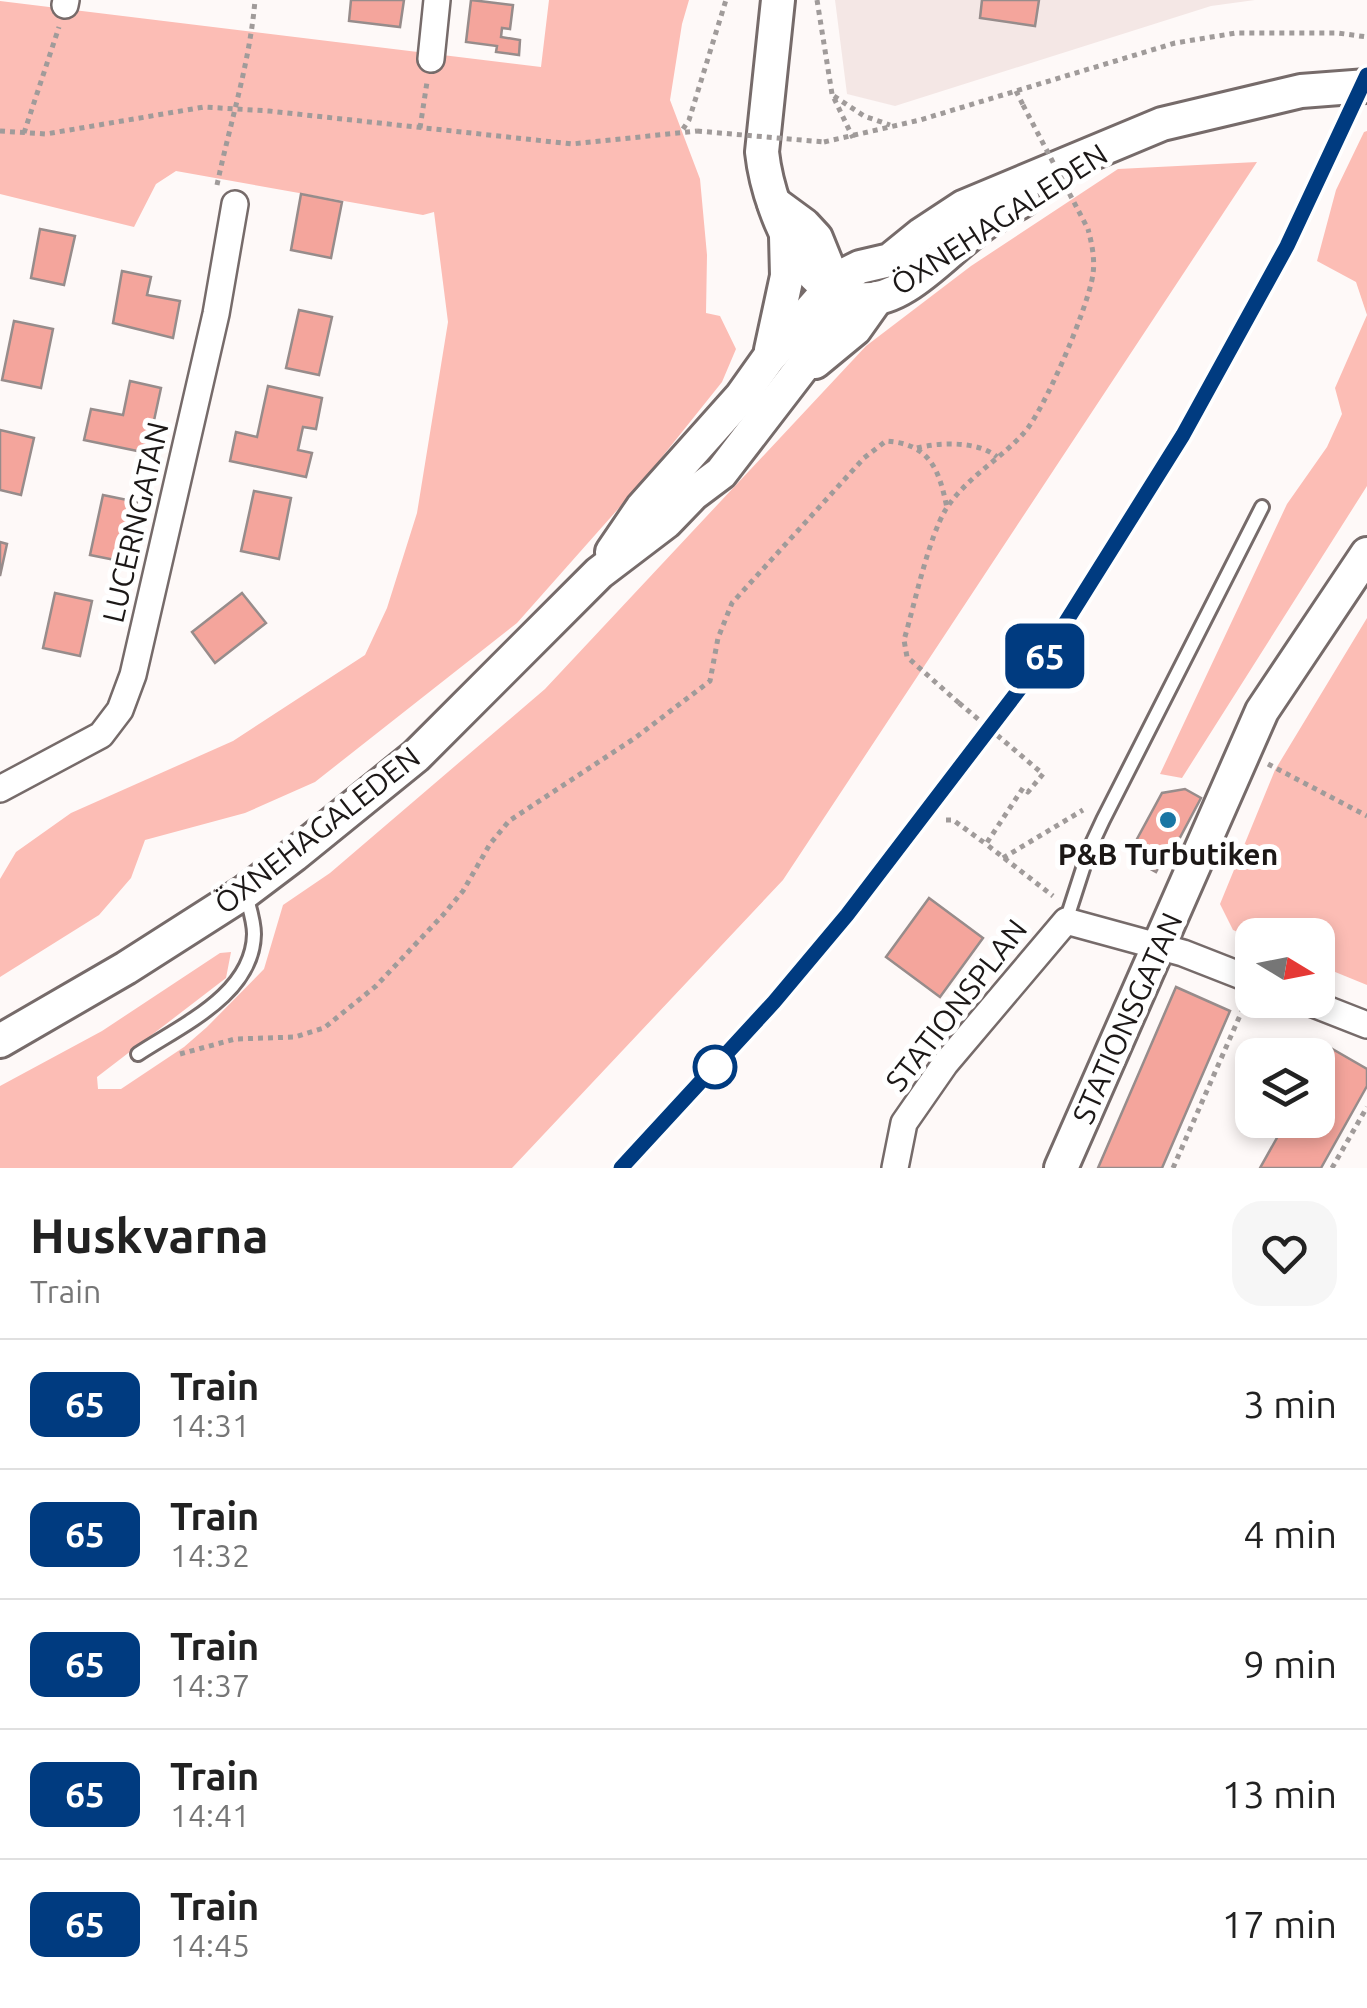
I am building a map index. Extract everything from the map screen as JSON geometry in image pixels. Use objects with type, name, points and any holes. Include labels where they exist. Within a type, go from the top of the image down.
[{"type":"street","points":[[431,59],[436,0]]},
{"type":"street","points":[[778,0],[762,152],[774,203],[801,237],[826,256],[831,288]]},
{"type":"street","name":"ÖXNEHAGALEDEN","points":[[598,572],[642,508],[741,397],[768,359],[850,272],[890,260],[964,207],[1162,124],[1302,91],[1367,86]]},
{"type":"street","name":"ÖXNEHAGALEDEN","points":[[831,288],[855,298],[877,298],[906,286],[981,226],[1121,140]]},
{"type":"street","name":"LUCERNGATAN","points":[[0,789],[101,734],[120,710],[132,676],[216,314],[235,204]]},
{"type":"street","points":[[801,237],[863,246],[894,244],[922,234]]},
{"type":"street","points":[[768,359],[783,307],[787,276],[801,237]]},
{"type":"street","name":"ÖXNEHAGALEDEN","points":[[0,1042],[246,892],[416,756],[598,572],[666,522],[721,473],[795,380],[830,322],[831,288]]},
{"type":"street","name":"ÖXNEHAGALEDEN","points":[[795,380],[855,329],[877,298]]},
{"type":"street","name":"STATIONSGATAN","points":[[1061,1168],[1242,752],[1262,712],[1367,554]]},
{"type":"street","name":"STATIONSPLAN","points":[[895,1168],[904,1123],[945,1064],[1066,920],[1159,946],[1235,977]]},
{"type":"street","points":[[1335,1012],[1367,1025]]},
{"type":"lane","points":[[1066,920],[1103,820],[1262,507]]},
{"type":"lane","points":[[138,1054],[228,994],[250,962],[254,932],[246,892]]},
{"type":"path","points":[[235,204],[216,188],[252,35],[255,0]]},
{"type":"path","points":[[682,130],[689,120],[726,0]]},
{"type":"path","points":[[817,0],[832,94],[854,138]]},
{"type":"path","points":[[24,133],[66,2]]},
{"type":"path","points":[[0,132],[46,134],[204,107],[233,107],[572,144],[682,130],[824,142],[854,138],[1175,44],[1236,33],[1367,37]]},
{"type":"path","points":[[420,128],[431,59]]},
{"type":"path","points":[[986,844],[1023,788],[1028,792],[1043,774],[907,656],[904,640],[935,532],[947,508],[1027,430],[1083,310],[1094,269],[1088,229],[1016,91]]},
{"type":"path","points":[[832,94],[864,116],[895,126]]},
{"type":"path","points":[[138,1054],[157,1060],[235,1039],[295,1037],[324,1028],[376,986],[463,891],[509,820],[635,738],[710,681],[718,638],[732,603],[864,458],[886,441],[917,448],[934,444],[988,449],[997,457]]},
{"type":"path","points":[[917,448],[933,464],[942,482],[947,508]]},
{"type":"path","points":[[1242,752],[1367,816]]},
{"type":"path","points":[[1003,858],[1094,804]]},
{"type":"path","points":[[946,820],[954,820],[1053,896],[1066,920]]},
{"type":"path","points":[[1173,1168],[1237,1018]]},
{"type":"path","points":[[1332,1168],[1367,1107]]},
{"type":"shaded area","points":[[549,0],[689,0],[670,100],[700,179],[707,255],[706,313],[720,316],[736,349],[722,382],[642,482],[517,623],[315,782],[245,813],[145,840],[131,878],[99,915],[0,977],[0,879],[16,852],[71,813],[233,741],[365,655],[387,608],[417,513],[448,322],[434,212],[423,215],[176,171],[156,184],[134,227],[0,194],[0,1],[541,67]]},
{"type":"shaded area","points":[[835,0],[1255,0],[1211,6],[895,106],[847,94]]},
{"type":"shaded area","points":[[1367,131],[1367,315],[1356,282],[1317,261],[1336,190]]},
{"type":"shaded area","points":[[1257,162],[783,880],[512,1168],[0,1168],[0,1086],[102,1031],[220,953],[231,952],[226,978],[97,1077],[98,1089],[121,1089],[184,1047],[264,969],[283,905],[330,873],[545,689],[866,346],[971,266],[1118,169]]},
{"type":"shaded area","points":[[1367,315],[1367,486],[1182,778],[1160,774],[1287,504],[1327,447],[1342,414],[1335,388]]},
{"type":"shaded area","points":[[1367,618],[1367,985],[1335,972],[1335,918],[1235,918],[1235,931],[1220,904],[1275,770]]},
{"type":"building","points":[[351,0],[404,0],[400,27],[349,21]]},
{"type":"building","points":[[471,0],[513,5],[510,29],[502,28],[501,37],[520,40],[519,55],[496,52],[497,46],[466,42]]},
{"type":"building","points":[[982,0],[1039,0],[1035,26],[980,18]]},
{"type":"building","points":[[301,194],[342,202],[331,258],[291,250]]},
{"type":"building","points":[[40,229],[75,236],[64,285],[31,278]]},
{"type":"building","points":[[122,271],[151,277],[147,295],[180,301],[173,338],[113,323]]},
{"type":"building","points":[[299,310],[332,317],[319,375],[286,368]]},
{"type":"building","points":[[14,321],[53,329],[41,388],[2,380]]},
{"type":"building","points":[[130,381],[161,388],[147,453],[84,440],[91,409],[123,415]]},
{"type":"building","points":[[268,386],[322,398],[316,429],[303,427],[298,450],[312,453],[306,477],[230,461],[236,432],[257,437]]},
{"type":"building","points":[[0,430],[34,438],[21,495],[0,490]]},
{"type":"building","points":[[254,491],[291,498],[279,559],[241,551]]},
{"type":"building","points":[[103,495],[137,502],[125,562],[90,555]]},
{"type":"building","points":[[0,542],[7,544],[0,576]]},
{"type":"building","points":[[55,593],[92,601],[80,656],[43,648]]},
{"type":"building","points":[[242,593],[266,623],[215,663],[192,632]]},
{"type":"building","name":"P&B Turbutiken","points":[[1185,789],[1201,798],[1176,845],[1172,843],[1156,872],[1136,861],[1139,855],[1131,850],[1162,793]]},
{"type":"building","points":[[929,898],[983,938],[940,997],[886,957]]},
{"type":"building","points":[[1176,987],[1230,1011],[1162,1168],[1098,1168]]},
{"type":"building","points":[[1335,1050],[1367,1069],[1367,1086],[1321,1168],[1260,1168],[1277,1138],[1335,1138]]},
{"type":"railway","points":[[621,1168],[774,1002],[847,915],[1044,657],[1166,466],[1287,247],[1367,75]]},
{"type":"train","name":"65","points":[[621,1168],[774,1002],[847,915],[1044,657],[1166,466],[1287,246],[1367,75]]},
{"type":"place","name":"P&B Turbutiken","points":[[1168,820]]}]
